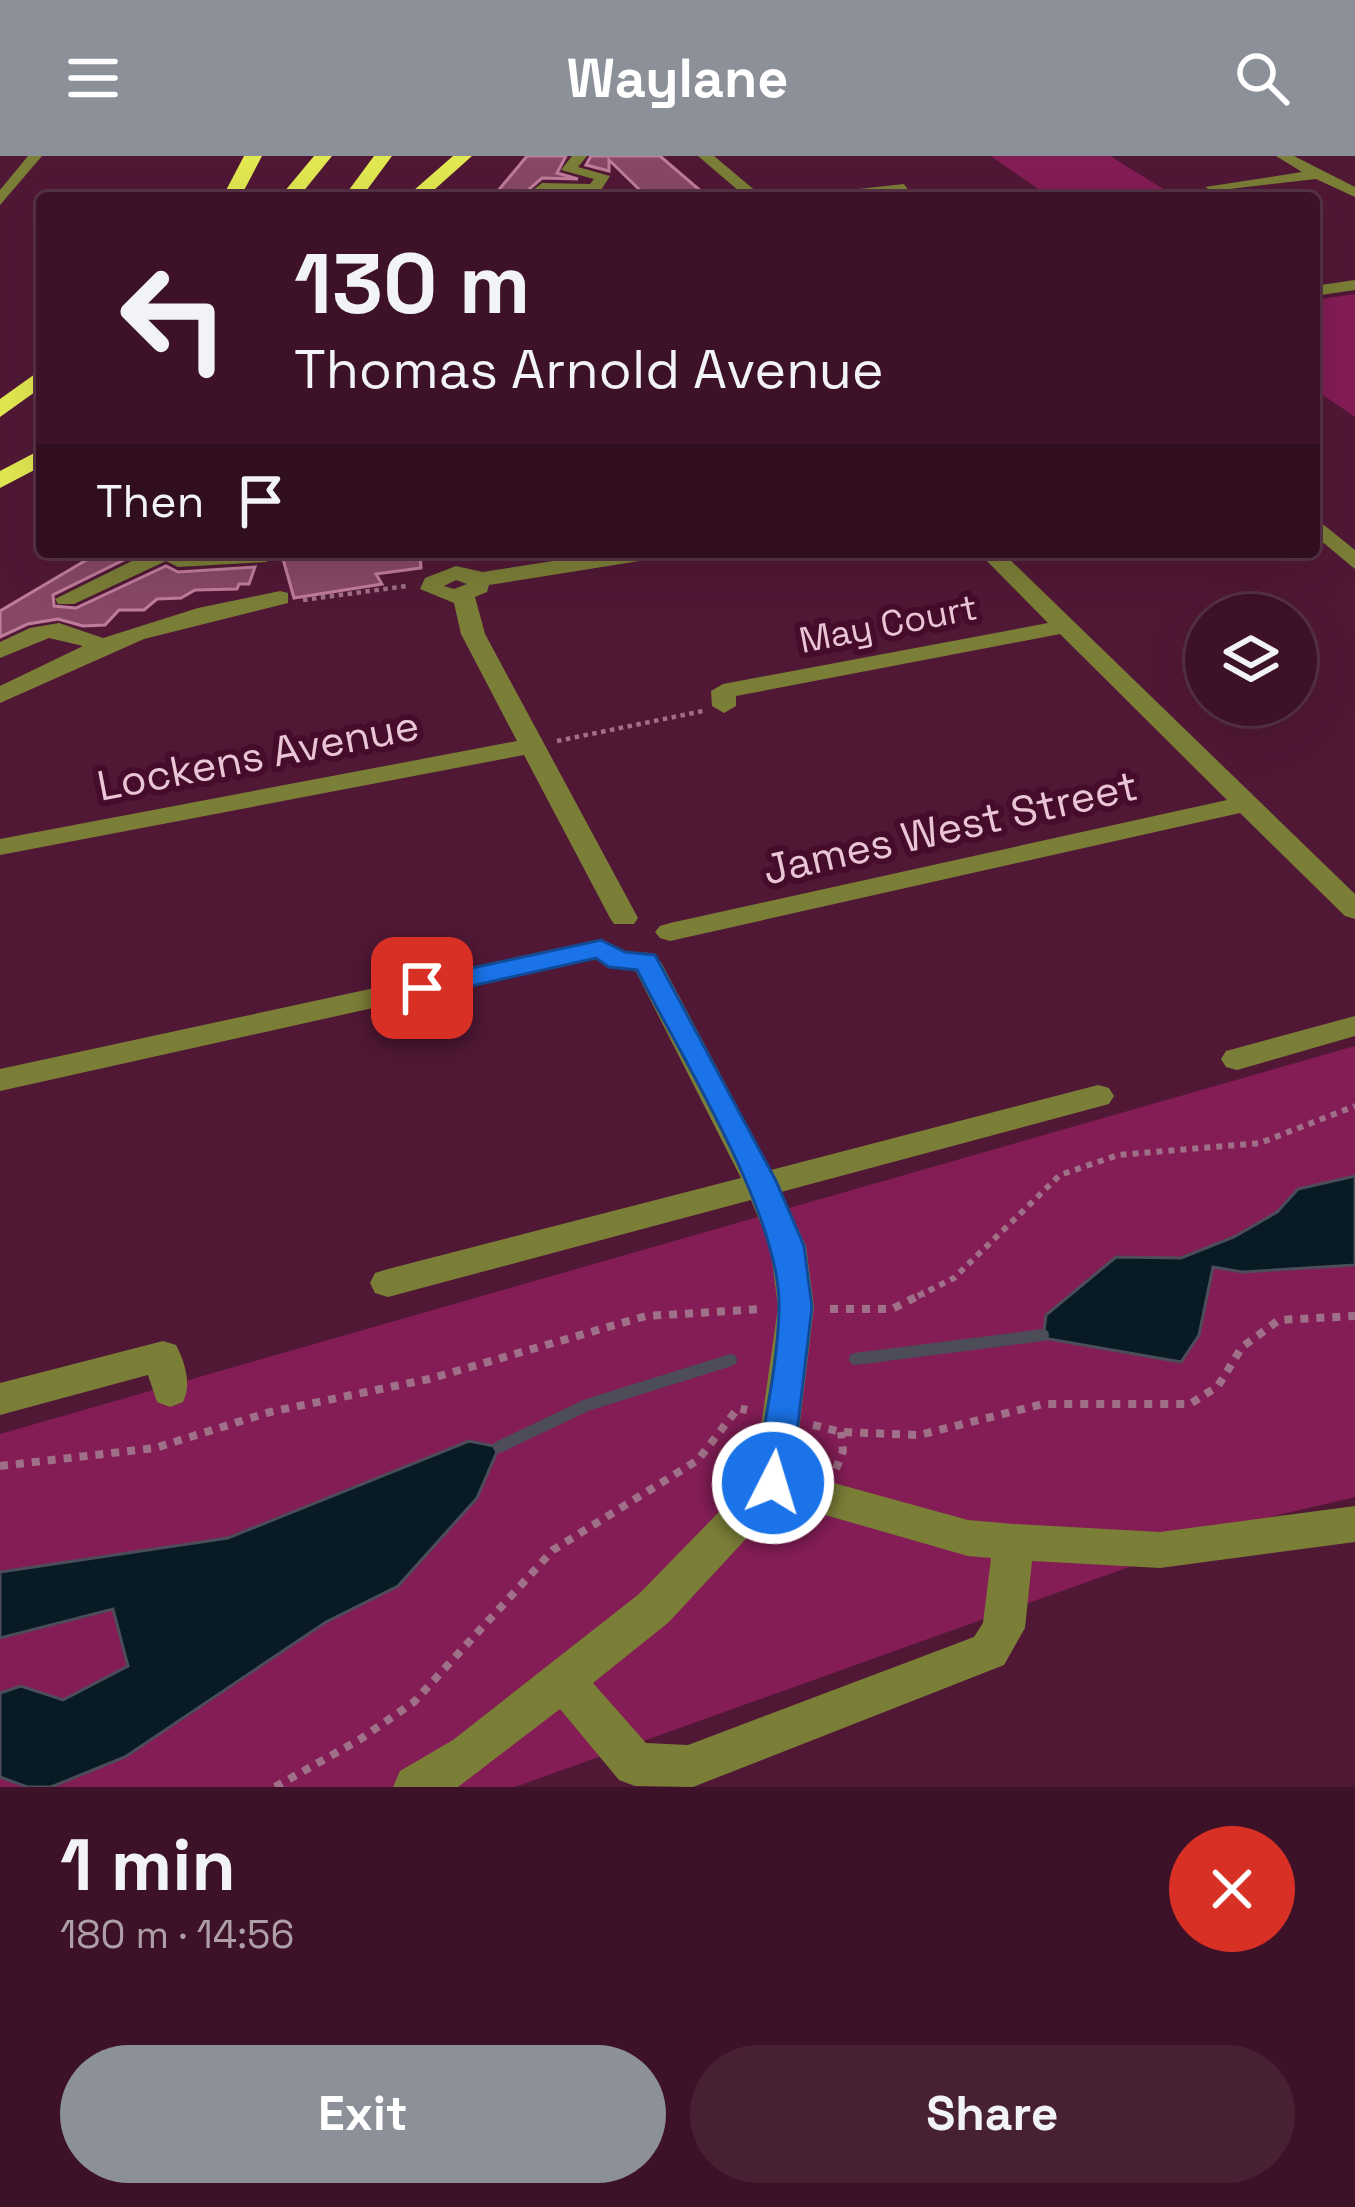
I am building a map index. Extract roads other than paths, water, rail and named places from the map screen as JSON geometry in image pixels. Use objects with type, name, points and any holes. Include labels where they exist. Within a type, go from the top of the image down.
[{"type":"highway","points":[[234,192],[253,156]]},
{"type":"highway","points":[[293,192],[323,156]]},
{"type":"highway","points":[[356,192],[383,156]]},
{"type":"highway","points":[[421,192],[463,156]]},
{"type":"highway","points":[[0,410],[36,381]]},
{"type":"highway","points":[[0,422],[36,399]]},
{"type":"highway","points":[[0,481],[36,460]]},
{"type":"street","points":[[2,196],[35,156]]},
{"type":"street","points":[[580,156],[568,170],[602,173],[592,192]]},
{"type":"street","points":[[1283,156],[1355,193]]},
{"type":"street","points":[[705,161],[742,191]]},
{"type":"street","points":[[1212,187],[1318,174]]},
{"type":"street","points":[[537,192],[542,187],[584,192]]},
{"type":"street","points":[[871,192],[904,188]]},
{"type":"street","points":[[1320,290],[1355,285]]},
{"type":"street","points":[[1320,529],[1355,562]]},
{"type":"street","points":[[66,599],[156,558]]},
{"type":"street","points":[[176,558],[270,570]]},
{"type":"street","points":[[439,564],[432,581],[434,592],[622,558]]},
{"type":"street","points":[[995,558],[1355,910]]},
{"type":"street","points":[[0,696],[98,645],[224,606],[270,570]]},
{"type":"street","points":[[471,588],[473,634],[624,918]]},
{"type":"street","name":"May Court","points":[[717,692],[1066,626]]},
{"type":"street","points":[[0,651],[52,629],[73,630],[98,645]]},
{"type":"street","name":"Lockens Avenue","points":[[0,847],[532,746]]},
{"type":"street","name":"James West Street","points":[[658,947],[1249,803]]},
{"type":"street","points":[[416,1787],[469,1755],[654,1608],[773,1483],[796,1307],[788,1246],[658,947],[652,919],[624,918],[605,926],[598,941],[619,961],[658,947]]},
{"type":"street","points":[[0,1080],[601,948]]},
{"type":"street","points":[[1237,1059],[1355,1026]]},
{"type":"street","points":[[388,1283],[760,1181],[1098,1096]]},
{"type":"street","points":[[0,1399],[163,1356],[170,1391]]},
{"type":"street","points":[[773,1483],[968,1538],[1014,1542],[1160,1550],[1355,1524]]},
{"type":"street","points":[[564,1681],[635,1765],[688,1767],[988,1651],[1004,1628],[1014,1542]]},
{"type":"water","points":[[1355,1176],[1355,1265],[1242,1272],[1213,1267],[1199,1335],[1181,1362],[1043,1338],[1046,1315],[1116,1257],[1181,1258],[1234,1237],[1277,1212],[1298,1189]]},
{"type":"water","points":[[469,1441],[499,1447],[477,1498],[398,1586],[326,1622],[125,1757],[51,1787],[27,1787],[0,1777],[0,1693],[21,1686],[63,1700],[128,1666],[113,1609],[0,1638],[0,1572],[228,1538]]},
{"type":"waterway","points":[[855,1359],[1043,1335]]},
{"type":"waterway","points":[[499,1447],[587,1405],[731,1360]]}]
